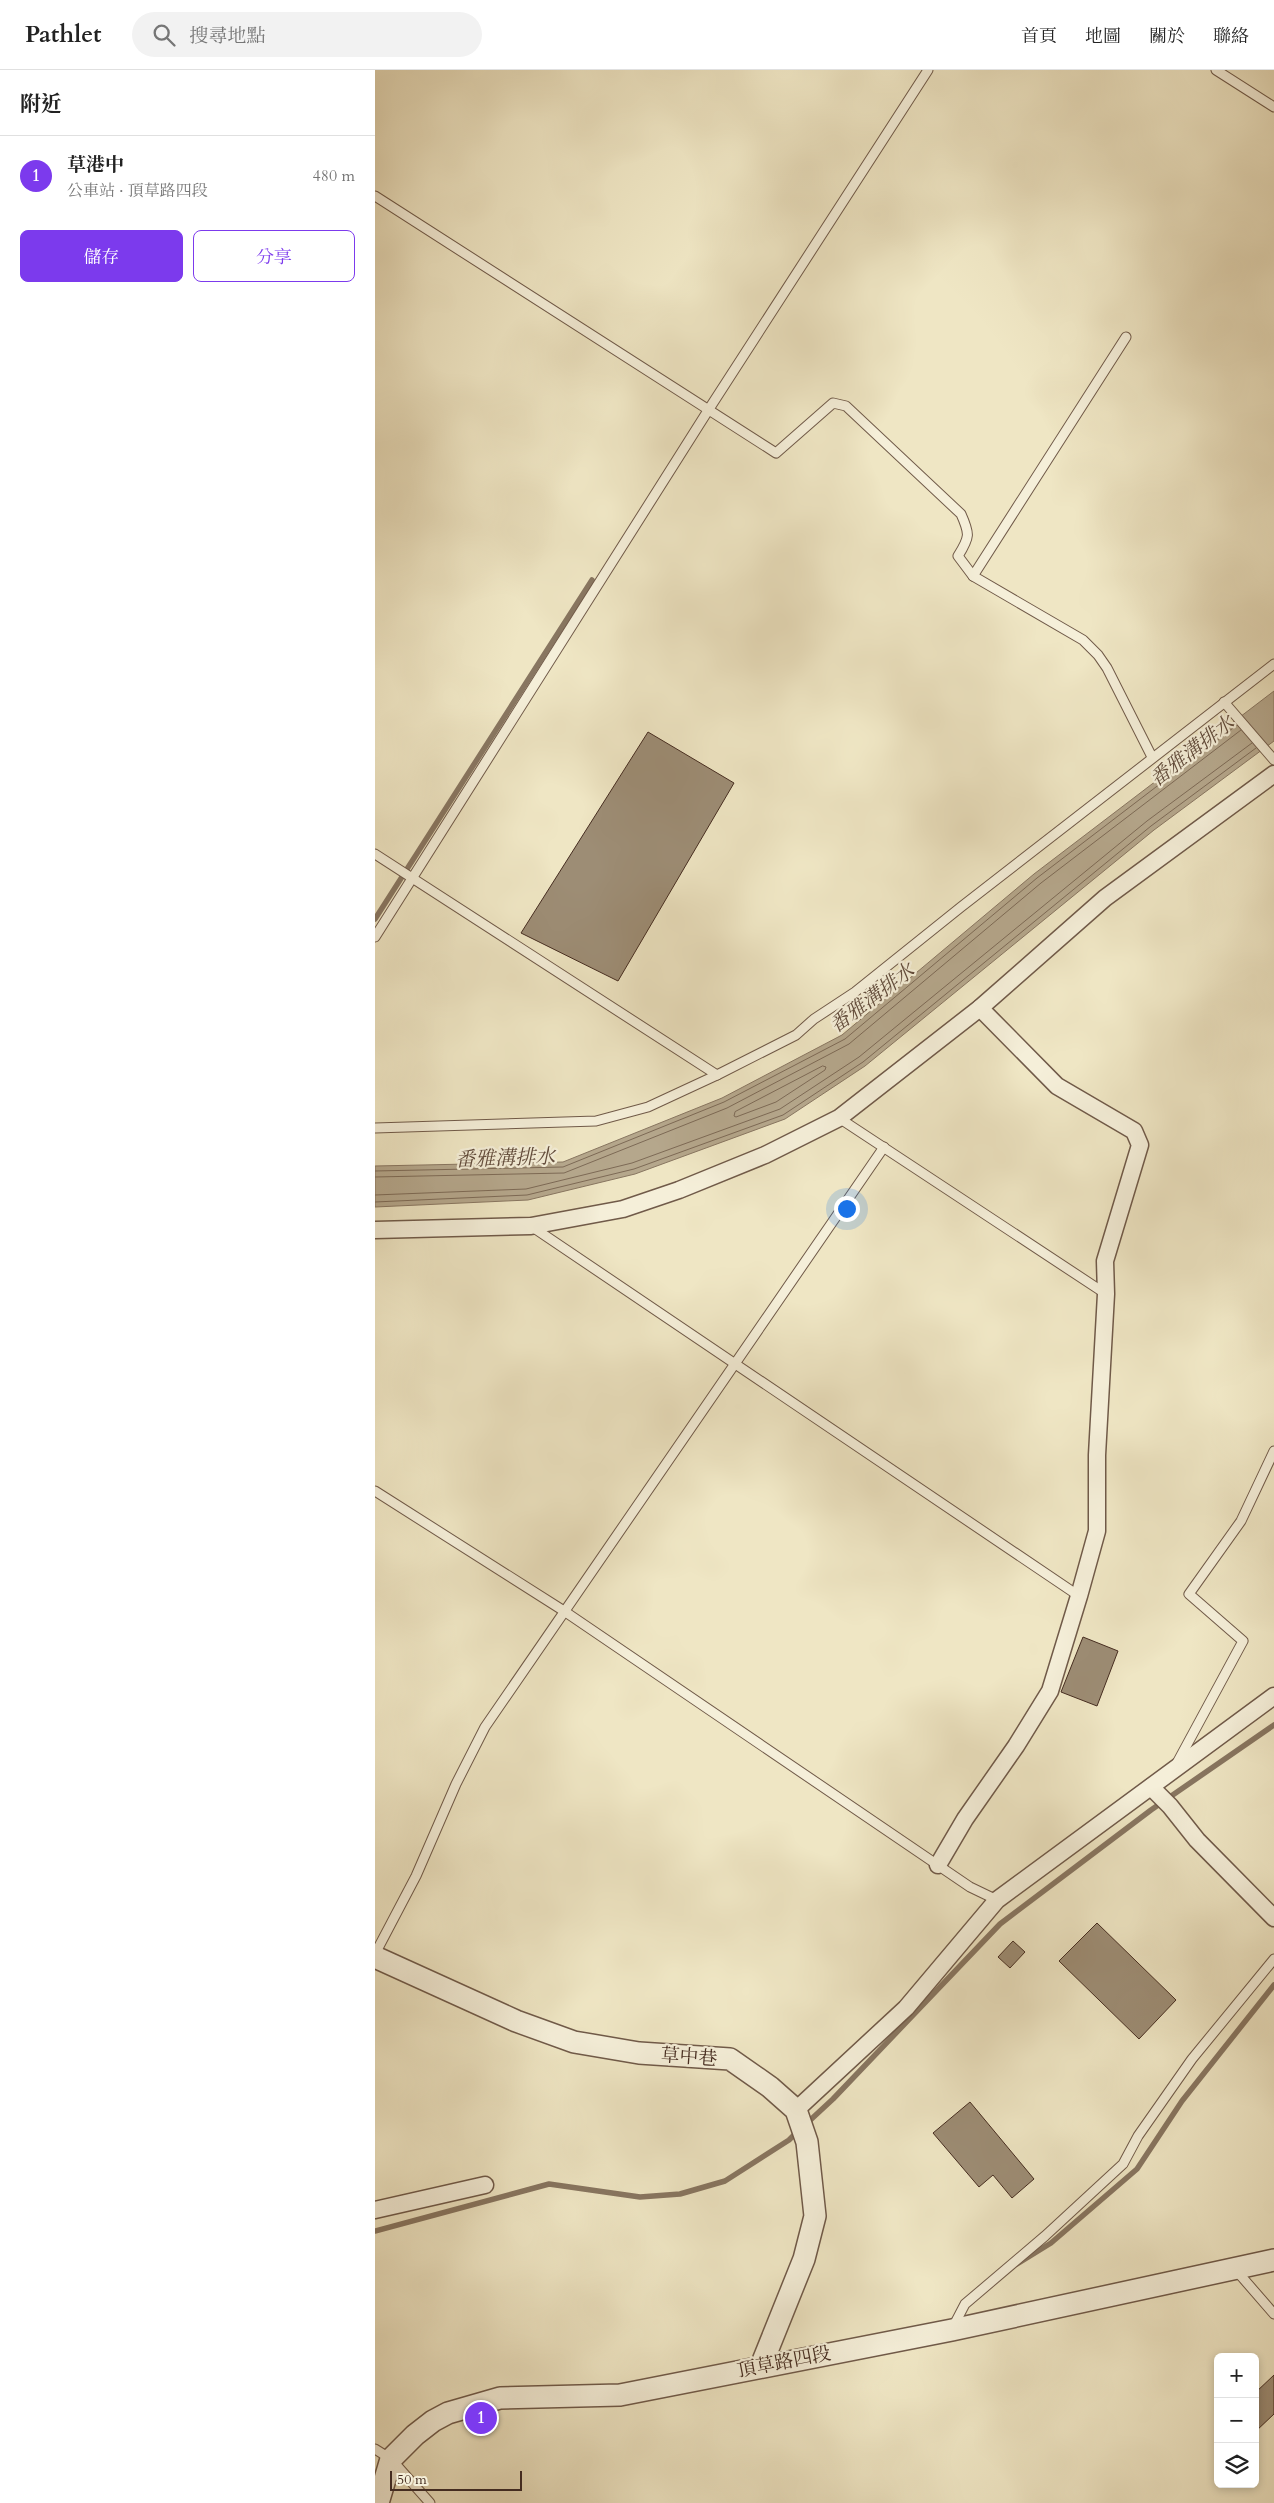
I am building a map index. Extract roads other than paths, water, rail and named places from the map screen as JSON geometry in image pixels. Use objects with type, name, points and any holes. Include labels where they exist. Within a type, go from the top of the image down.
[{"type":"street","points":[[375,1230],[531,1226],[623,1209],[679,1190],[765,1155],[839,1118],[980,1008],[1105,898],[1274,774]]},
{"type":"street","points":[[938,1865],[965,1819],[1017,1746],[1050,1691],[1079,1596],[1097,1531],[1097,1456],[1106,1294],[1105,1261],[1140,1144],[1134,1132],[1057,1086],[980,1008]]},
{"type":"street","points":[[797,2115],[907,2008],[997,1900],[1160,1796],[1173,1771],[1274,1696]]},
{"type":"street","points":[[1160,1796],[1197,1840],[1274,1918]]},
{"type":"street","name":"草中巷","points":[[375,1956],[515,2020],[574,2042],[639,2053],[730,2059],[769,2087],[797,2115],[807,2142],[815,2216],[804,2259],[761,2366]]},
{"type":"street","points":[[375,2210],[485,2185]]},
{"type":"street","name":"頂草路四段","points":[[377,2503],[383,2454],[415,2435],[433,2420],[448,2413],[500,2398],[620,2395],[952,2330],[1274,2260]]},
{"type":"lane","points":[[375,937],[709,409],[928,70]]},
{"type":"lane","points":[[1216,70],[1274,107]]},
{"type":"lane","points":[[375,196],[776,453],[833,403],[846,406],[961,514],[968,531],[967,542],[959,556],[973,576],[1083,640],[1097,655],[1107,668],[1152,758]]},
{"type":"lane","points":[[973,576],[1126,337]]},
{"type":"lane","points":[[375,1128],[596,1121],[648,1107],[796,1035],[814,1019],[855,992],[1274,664]]},
{"type":"lane","points":[[1224,702],[1274,760]]},
{"type":"lane","points":[[375,854],[717,1075]]},
{"type":"lane","points":[[839,1118],[1106,1294]]},
{"type":"lane","points":[[375,1956],[485,1727],[884,1147]]},
{"type":"lane","points":[[531,1226],[1079,1596]]},
{"type":"lane","points":[[1173,1771],[1243,1641],[1189,1594],[1241,1521],[1274,1451]]},
{"type":"lane","points":[[375,1491],[564,1611],[970,1887],[997,1900]]},
{"type":"lane","points":[[952,2330],[965,2304],[1045,2236],[1123,2164],[1138,2136],[1192,2059],[1274,1959]]},
{"type":"lane","points":[[1235,2268],[1274,2314]]},
{"type":"lane","points":[[383,2454],[430,2503]]},
{"type":"water","points":[[1274,691],[1274,741],[1154,830],[865,1066],[785,1119],[635,1174],[528,1200],[375,1207],[375,1166],[563,1162],[722,1098],[842,1035],[1034,874]]},
{"type":"waterway","points":[[375,919],[592,580]]},
{"type":"waterway","points":[[806,2124],[833,2099],[1000,1924],[1151,1810],[1274,1725]]},
{"type":"waterway","points":[[1017,2264],[1051,2243],[1137,2169],[1182,2101],[1274,1985]]},
{"type":"waterway","points":[[375,2231],[549,2184],[640,2197],[680,2194],[725,2181],[789,2140],[799,2130]]},
{"type":"place","name":"草港中","points":[[481,2418]]},
{"type":"water label","name":"番雅溝排水","points":[[1192,751]]},
{"type":"water label","name":"番雅溝排水","points":[[872,998]]},
{"type":"water label","name":"番雅溝排水","points":[[505,1158]]}]
